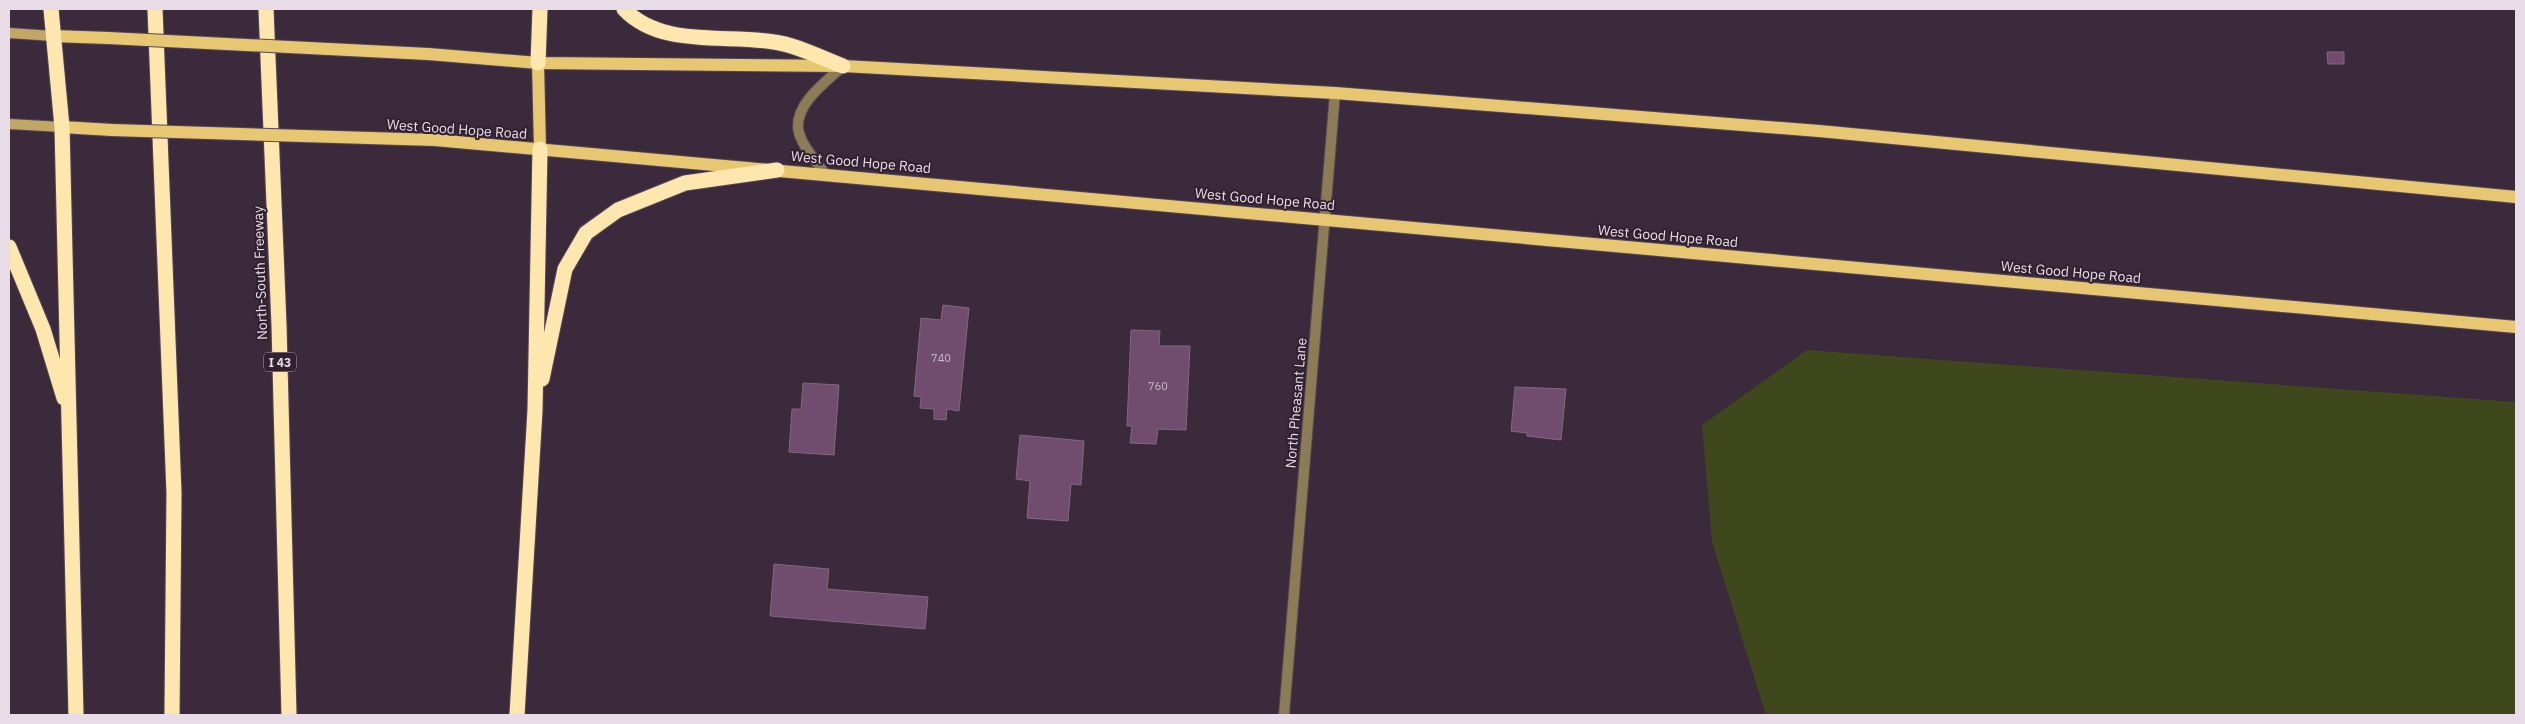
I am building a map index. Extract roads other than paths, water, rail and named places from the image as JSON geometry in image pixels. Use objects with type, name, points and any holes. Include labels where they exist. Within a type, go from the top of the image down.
[{"type":"highway","points":[[51,9],[62,127],[76,715]]},
{"type":"highway","points":[[155,9],[174,493],[172,715]]},
{"type":"highway","name":"North-South Freeway","points":[[266,9],[279,324],[289,715]]},
{"type":"highway","points":[[538,63],[540,9]]},
{"type":"highway","points":[[624,9],[630,15],[671,33],[687,37],[776,42],[843,66]]},
{"type":"highway","points":[[517,715],[535,410],[540,149]]},
{"type":"highway","points":[[535,410],[565,269],[586,233],[618,210],[685,183],[777,170]]},
{"type":"highway","points":[[9,247],[43,329],[69,418]]},
{"type":"main road","points":[[9,34],[428,54],[538,63],[843,66],[1335,93],[1809,130],[2516,197]]},
{"type":"main road","points":[[538,63],[540,149]]},
{"type":"main road","name":"West Good Hope Road","points":[[9,124],[112,130],[436,140],[2516,327]]},
{"type":"street","points":[[825,174],[804,143],[798,127],[801,113],[810,98],[843,66]]},
{"type":"street","name":"North Pheasant Lane","points":[[1284,715],[1335,93]]}]
